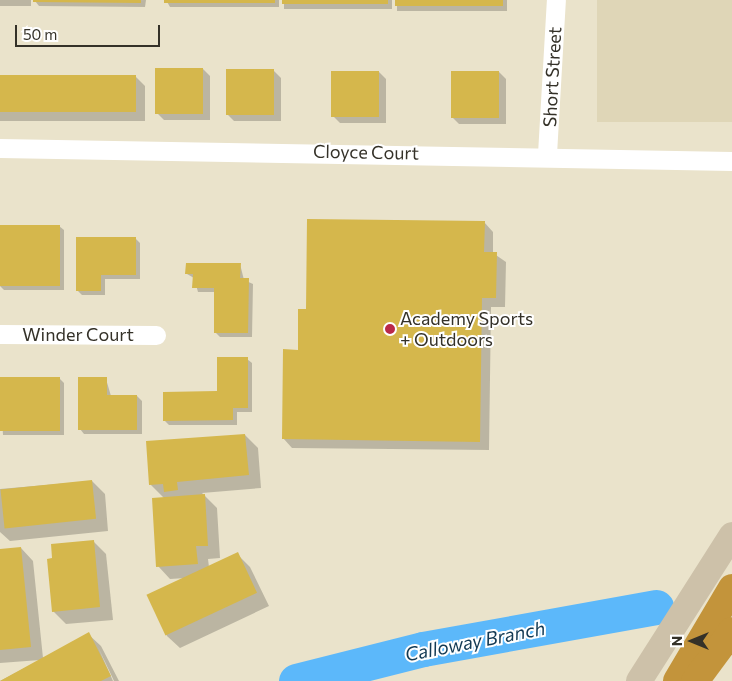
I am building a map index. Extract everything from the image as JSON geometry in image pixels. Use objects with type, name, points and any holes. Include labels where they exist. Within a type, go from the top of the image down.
[{"type":"highway","points":[[677,681],[732,588]]},
{"type":"highway","points":[[695,681],[732,631]]},
{"type":"main road","points":[[639,681],[732,535]]},
{"type":"street","name":"Short Street","points":[[547,154],[556,0]]},
{"type":"street","name":"Cloyce Court","points":[[0,148],[547,154],[732,161]]},
{"type":"street","name":"Winder Court","points":[[0,334],[156,335]]},
{"type":"shaded area","points":[[597,0],[732,0],[732,122],[597,122]]},
{"type":"building","points":[[33,0],[141,0],[141,3],[33,2]]},
{"type":"building","points":[[164,0],[275,0],[275,3],[164,3]]},
{"type":"building","points":[[282,0],[388,0],[388,4],[282,4]]},
{"type":"building","points":[[395,0],[503,0],[503,6],[395,6]]},
{"type":"building","points":[[155,68],[203,68],[203,114],[155,114]]},
{"type":"building","points":[[226,69],[274,69],[274,115],[226,115]]},
{"type":"building","points":[[331,71],[379,71],[379,117],[331,117]]},
{"type":"building","points":[[451,71],[499,71],[499,118],[451,118]]},
{"type":"building","points":[[0,75],[136,75],[136,112],[0,112]]},
{"type":"building","name":"Academy Sports + Outdoors","points":[[307,219],[485,221],[484,252],[497,252],[496,298],[482,298],[480,442],[282,439],[283,349],[298,350],[298,309],[306,309]]},
{"type":"building","points":[[0,225],[60,225],[60,286],[0,286]]},
{"type":"building","points":[[76,237],[136,237],[136,275],[101,275],[101,291],[76,291]]},
{"type":"building","points":[[186,263],[241,263],[240,278],[249,278],[248,333],[214,333],[214,288],[192,288],[193,274],[185,274]]},
{"type":"building","points":[[217,357],[248,357],[248,408],[233,408],[233,420],[163,421],[163,392],[217,391]]},
{"type":"building","points":[[0,377],[60,377],[60,431],[0,431]]},
{"type":"building","points":[[78,377],[107,377],[107,395],[137,395],[137,430],[78,430]]},
{"type":"building","points":[[245,434],[249,475],[177,482],[178,490],[164,492],[163,484],[149,485],[146,441]]},
{"type":"building","points":[[92,480],[96,519],[5,528],[1,490]]},
{"type":"building","points":[[205,494],[208,546],[196,546],[198,564],[156,567],[152,498]]},
{"type":"building","points":[[94,540],[100,607],[52,612],[47,559],[52,558],[51,544]]},
{"type":"building","points":[[21,547],[31,647],[0,650],[0,549]]},
{"type":"building","points":[[238,552],[257,593],[165,635],[146,595]]},
{"type":"building","points":[[89,632],[111,676],[101,681],[0,681]]},
{"type":"waterway","name":"Calloway Branch","points":[[296,681],[423,649],[656,607]]},
{"type":"place","name":"Academy Sports + Outdoors","points":[[390,329]]}]
